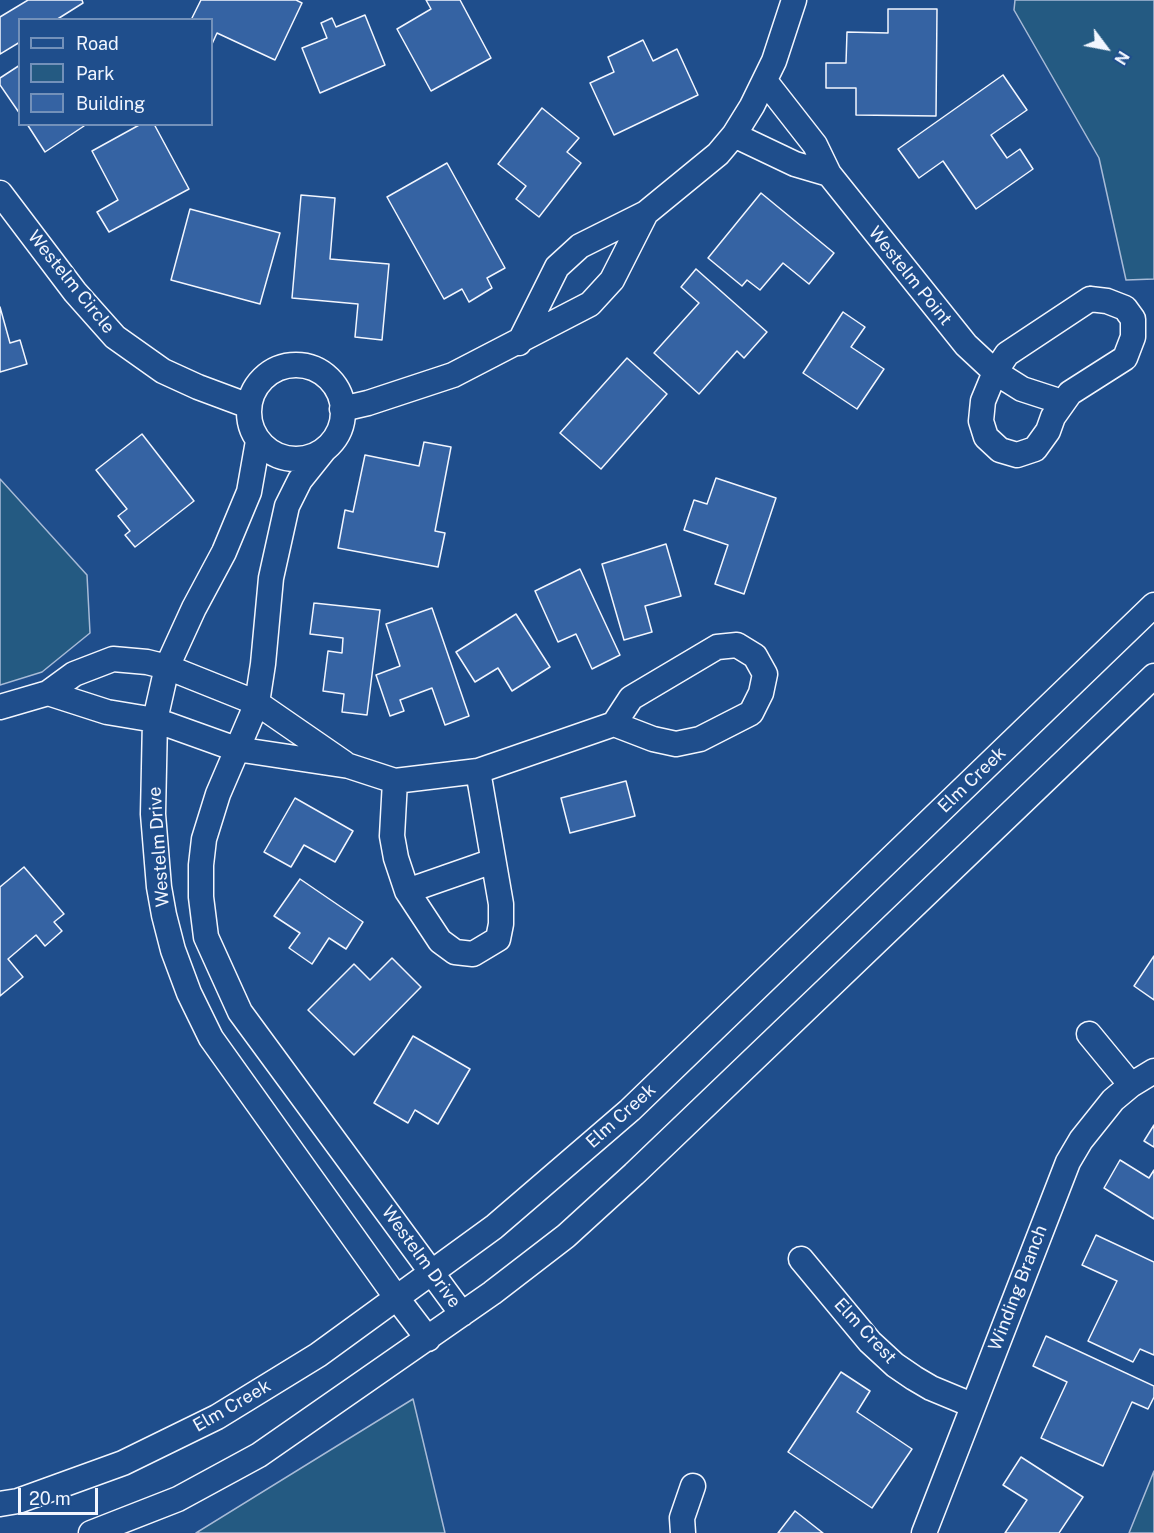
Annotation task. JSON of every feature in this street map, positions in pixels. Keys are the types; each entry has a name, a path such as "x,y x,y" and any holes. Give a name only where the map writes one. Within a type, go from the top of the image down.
{"street":[{"path":"519,342 557,267 580,246 646,213 718,154 734,135 774,61 794,0"},
{"name":"Westelm Point","path":"765,81 815,145 829,174 966,345 995,372 1022,389 1062,402"},
{"path":"734,135 795,164 829,174"},
{"name":"Westelm Circle","path":"0,193 75,292 115,337 163,370 198,387 249,406"},
{"path":"342,409 369,404 453,375 590,304 612,280 646,213"},
{"path":"1090,299 1107,301 1125,308 1133,319 1133,337 1125,358 1070,393 1062,402 1048,431 1035,449 1017,455 999,450 986,437 981,421 983,401 995,372 1007,354 1090,299"},
{"path":"303,365 321,371 334,384 342,400 342,409 343,419 336,436 324,450 308,458 289,459 272,453 258,441 250,424 249,406 256,388 268,374 284,366 303,365"},
{"name":"Westelm Drive","path":"258,441 249,492 224,552 194,608 167,667 155,720 153,814 159,887 173,950 189,993 211,1038 428,1339"},
{"name":"Westelm Drive","path":"324,450 300,480 287,506 271,578 257,703 218,794 204,839 201,897 206,937 240,1012 462,1314"},
{"name":"Elm Creek","path":"0,1504 18,1500 123,1463 217,1417 318,1355 494,1227 630,1110 1152,610"},
{"path":"48,693 107,712 155,720 236,749 349,766 395,781 477,771 614,724 631,698 717,646 737,645 755,656 765,674 761,693 751,713 700,739 676,744 653,739 614,724"},
{"path":"0,707 48,693 74,674 112,659 147,662 167,667 257,703 349,766"},
{"path":"91,1533 178,1499 260,1455 428,1339 566,1236 634,1174 1154,675"},
{"path":"395,781 392,836 396,858 407,891 440,941 455,952 473,954 485,949 498,939 501,924 501,904 477,771"},
{"path":"407,891 493,861"},
{"path":"1089,1034 1131,1085"},
{"name":"Winding Branch","path":"924,1533 1068,1162 1096,1119 1131,1085 1154,1071"},
{"name":"Elm Crest","path":"801,1259 870,1342 895,1365 931,1388 972,1406"},
{"path":"683,1533 682,1518 693,1486"}],"green space":[{"path":"1015,0 1154,0 1154,279 1126,280 1099,158 1014,10"},
{"path":"0,479 87,575 90,633 42,672 0,685"},
{"path":"413,1399 445,1533 196,1533"},
{"path":"1154,1471 1154,1533 1129,1533"}],"building":[{"path":"28,0 82,0 83,3 59,18 18,18 18,43 0,54 0,17"},
{"path":"201,0 296,0 302,3 275,60 217,33 213,42 213,18 192,18"},
{"path":"426,0 460,0 491,58 431,91 397,29 431,9"},
{"path":"888,9 937,9 936,116 856,115 856,88 826,88 826,63 846,63 847,32 888,33"},
{"path":"365,15 385,65 320,93 302,48 327,38 321,23 332,18 336,27"},
{"path":"643,40 653,61 677,49 698,95 614,135 590,83 614,72 608,57"},
{"path":"18,66 18,111 0,85 0,78"},
{"path":"1003,75 1027,110 991,135 1007,158 1020,149 1033,169 976,209 943,161 919,178 898,149"},
{"path":"542,108 579,138 567,152 581,163 539,217 516,199 526,186 498,164"},
{"path":"28,126 84,126 45,152"},
{"path":"137,126 155,126 189,189 109,232 97,212 118,200 92,151"},
{"path":"447,163 505,268 487,278 492,288 469,302 462,289 444,299 387,197"},
{"path":"761,193 834,253 809,284 783,263 760,290 747,280 742,286 708,258"},
{"path":"301,195 335,198 330,259 389,264 382,340 355,337 358,304 292,298"},
{"path":"190,209 280,233 260,304 171,280"},
{"path":"696,269 767,332 744,358 737,351 699,394 654,353 699,303 681,287"},
{"path":"0,307 10,343 20,340 27,364 0,372"},
{"path":"843,312 865,327 851,347 884,369 857,409 803,373"},
{"path":"627,358 667,394 601,469 560,433"},
{"path":"142,434 194,501 135,547 125,535 130,531 118,516 127,509 96,470"},
{"path":"424,442 451,447 435,531 445,533 438,567 338,548 345,510 353,512 365,455 419,466"},
{"path":"716,478 776,498 744,594 715,584 728,545 684,530 694,500 707,504"},
{"path":"666,544 681,596 645,606 652,632 624,640 602,564"},
{"path":"580,569 620,655 592,669 576,634 558,642 535,591"},
{"path":"314,603 380,610 367,715 342,712 344,694 323,691 328,651 342,653 343,638 310,634"},
{"path":"432,608 469,716 445,725 432,688 400,700 404,711 390,716 376,675 400,666 386,624"},
{"path":"516,614 550,667 512,691 498,668 475,682 456,652"},
{"path":"626,781 635,816 570,833 561,798"},
{"path":"295,798 353,831 335,862 304,845 291,867 264,852"},
{"path":"24,867 64,914 54,922 62,931 45,946 36,935 8,959 23,977 0,996 0,887"},
{"path":"300,879 363,922 346,949 329,938 312,964 289,948 300,933 274,916"},
{"path":"1154,956 1154,1000 1134,986"},
{"path":"392,958 421,987 354,1055 308,1010 354,964 370,980"},
{"path":"413,1036 470,1069 438,1124 415,1110 408,1123 374,1103"},
{"path":"1154,1125 1154,1147 1144,1141"},
{"path":"1120,1160 1149,1178 1154,1170 1154,1219 1104,1188"},
{"path":"1096,1235 1154,1262 1154,1355 1140,1349 1133,1362 1088,1341 1117,1281 1082,1265"},
{"path":"1046,1336 1154,1386 1154,1397 1148,1409 1132,1402 1103,1466 1041,1438 1067,1382 1033,1366"},
{"path":"841,1372 870,1391 857,1412 912,1449 872,1508 788,1452"},
{"path":"1021,1457 1083,1497 1059,1533 1005,1533 1027,1500 1003,1485"},
{"path":"795,1511 823,1533 778,1533"}]}
